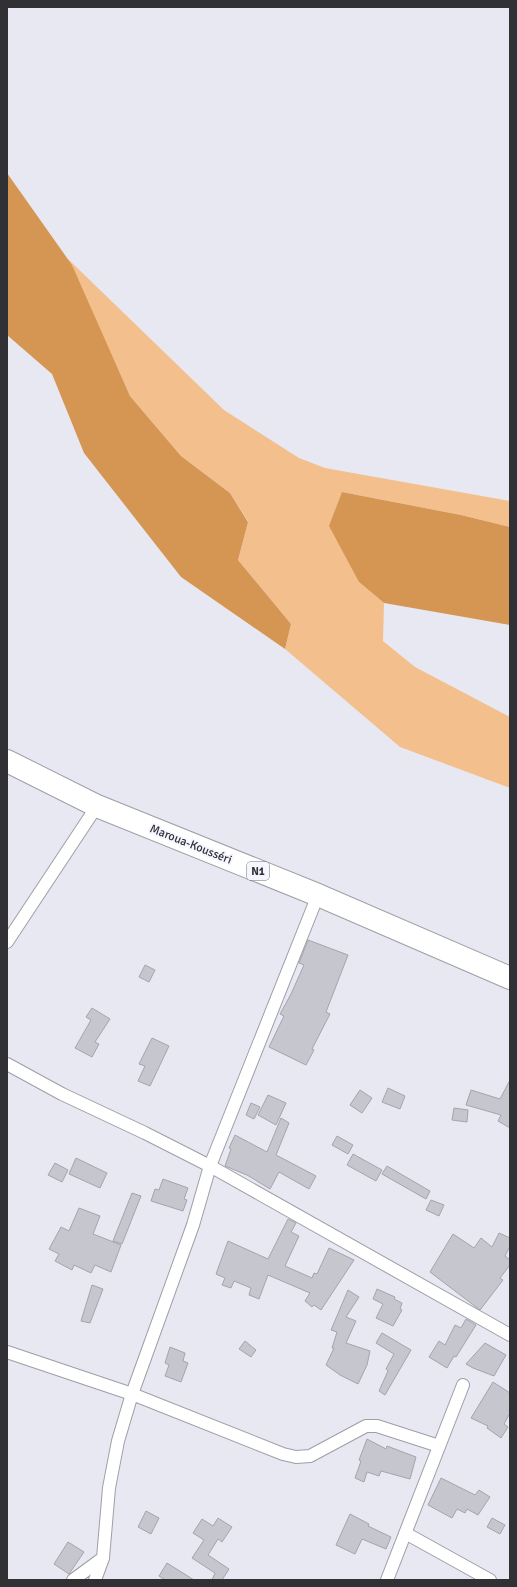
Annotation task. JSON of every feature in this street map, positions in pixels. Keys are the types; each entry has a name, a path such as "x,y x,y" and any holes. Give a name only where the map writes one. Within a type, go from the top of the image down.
{"highway":[{"name":"Maroua-Kousséri","path":"7,761 97,806 318,895 510,978"}],"street":[{"path":"7,942 97,806"},
{"path":"95,1580 103,1558 109,1488 118,1441 132,1394 193,1225 210,1166 318,895"},
{"path":"7,1064 62,1094 145,1133 210,1166 507,1333 510,1320"},
{"path":"7,1352 132,1394 283,1454 296,1457 310,1456 366,1426 377,1426 439,1446"},
{"path":"387,1580 407,1534 463,1385"},
{"path":"407,1534 490,1580"},
{"path":"73,1580 103,1558"}],"shaded area":[{"path":"7,173 72,265 130,396 181,456 230,493 248,522 238,560 291,624 285,649 181,577 84,453 52,374 7,335"},
{"path":"68,259 224,410 299,458 325,468 510,501 510,527 461,515 342,492 359,582 384,603 383,641 415,667 510,717 510,788 400,747 285,649 291,624 238,560 248,521 230,493 181,456 130,396"},
{"path":"342,492 461,515 510,527 510,625 384,603 359,582 329,526"}],"building":[{"path":"308,940 348,955 326,1012 330,1014 312,1049 314,1050 306,1065 269,1047 284,1016 280,1014 304,965 299,963"},
{"path":"145,965 155,970 149,982 139,977"},
{"path":"92,1008 110,1019 95,1042 99,1044 92,1057 75,1048 91,1020 86,1017"},
{"path":"152,1038 169,1046 150,1086 138,1081 145,1066 139,1064"},
{"path":"510,1080 510,1128 498,1121 501,1115 466,1105 471,1090 500,1099"},
{"path":"388,1088 405,1096 400,1109 382,1102"},
{"path":"360,1090 372,1098 362,1113 350,1105"},
{"path":"268,1095 286,1103 276,1125 258,1115"},
{"path":"251,1103 260,1107 254,1119 246,1115"},
{"path":"454,1108 468,1110 467,1122 452,1120"},
{"path":"281,1118 289,1123 276,1155 316,1176 309,1189 279,1172 270,1189 247,1175 225,1166 231,1149 229,1148 235,1135 267,1152"},
{"path":"337,1136 353,1145 348,1154 332,1145"},
{"path":"353,1154 382,1170 376,1181 347,1165"},
{"path":"76,1158 107,1173 100,1188 69,1174"},
{"path":"55,1163 68,1170 62,1182 48,1175"},
{"path":"387,1166 430,1191 426,1199 382,1174"},
{"path":"163,1179 188,1188 184,1199 187,1200 183,1211 151,1201 155,1189 159,1190"},
{"path":"132,1193 141,1196 122,1244 113,1241"},
{"path":"431,1200 444,1205 439,1216 426,1210"},
{"path":"79,1208 100,1216 93,1234 121,1245 111,1272 95,1265 91,1273 74,1265 72,1270 55,1261 59,1254 49,1249 61,1227 69,1231"},
{"path":"288,1219 296,1223 291,1232 299,1236 285,1266 312,1278 314,1273 317,1274 329,1248 354,1260 321,1310 314,1305 312,1307 305,1301 310,1293 268,1275 259,1299 249,1295 251,1288 234,1281 231,1288 222,1285 225,1278 216,1274 228,1241 268,1259"},
{"path":"499,1233 510,1238 510,1246 505,1256 510,1260 510,1265 500,1278 503,1280 480,1310 430,1272 453,1234 474,1248 481,1238 492,1247"},
{"path":"92,1285 103,1289 90,1323 81,1321"},
{"path":"377,1289 395,1297 394,1299 402,1303 400,1309 402,1310 393,1326 376,1318 383,1304 373,1299"},
{"path":"348,1290 359,1297 346,1317 356,1321 346,1343 370,1351 367,1365 358,1384 340,1375 326,1365 334,1348 332,1348 337,1332 331,1330"},
{"path":"466,1319 476,1325 456,1357 454,1356 447,1368 429,1357 439,1341 445,1345 455,1325 461,1328"},
{"path":"382,1333 411,1350 385,1395 379,1391 388,1371 386,1369 394,1354 376,1343"},
{"path":"245,1341 256,1350 251,1357 239,1349"},
{"path":"485,1343 506,1355 494,1376 466,1364"},
{"path":"170,1347 185,1353 183,1361 188,1363 181,1382 165,1376 169,1365 165,1363"},
{"path":"493,1382 510,1393 510,1413 504,1424 508,1427 501,1438 487,1428 488,1426 471,1418"},
{"path":"367,1439 386,1449 387,1446 416,1457 410,1479 381,1471 379,1476 367,1472 364,1482 355,1478 361,1461 359,1460"},
{"path":"441,1478 475,1495 479,1490 490,1497 478,1515 467,1509 465,1513 457,1509 452,1518 428,1505"},
{"path":"146,1511 159,1518 151,1534 138,1527"},
{"path":"350,1514 369,1524 368,1526 391,1537 386,1549 362,1539 355,1554 336,1545"},
{"path":"218,1518 232,1527 222,1542 218,1539 208,1555 229,1569 222,1580 212,1580 215,1573 192,1558 204,1540 193,1533 202,1519 213,1526"},
{"path":"492,1518 505,1525 500,1534 487,1527"},
{"path":"68,1542 84,1552 69,1574 54,1564"},
{"path":"167,1563 194,1580 165,1580 159,1576"}]}
